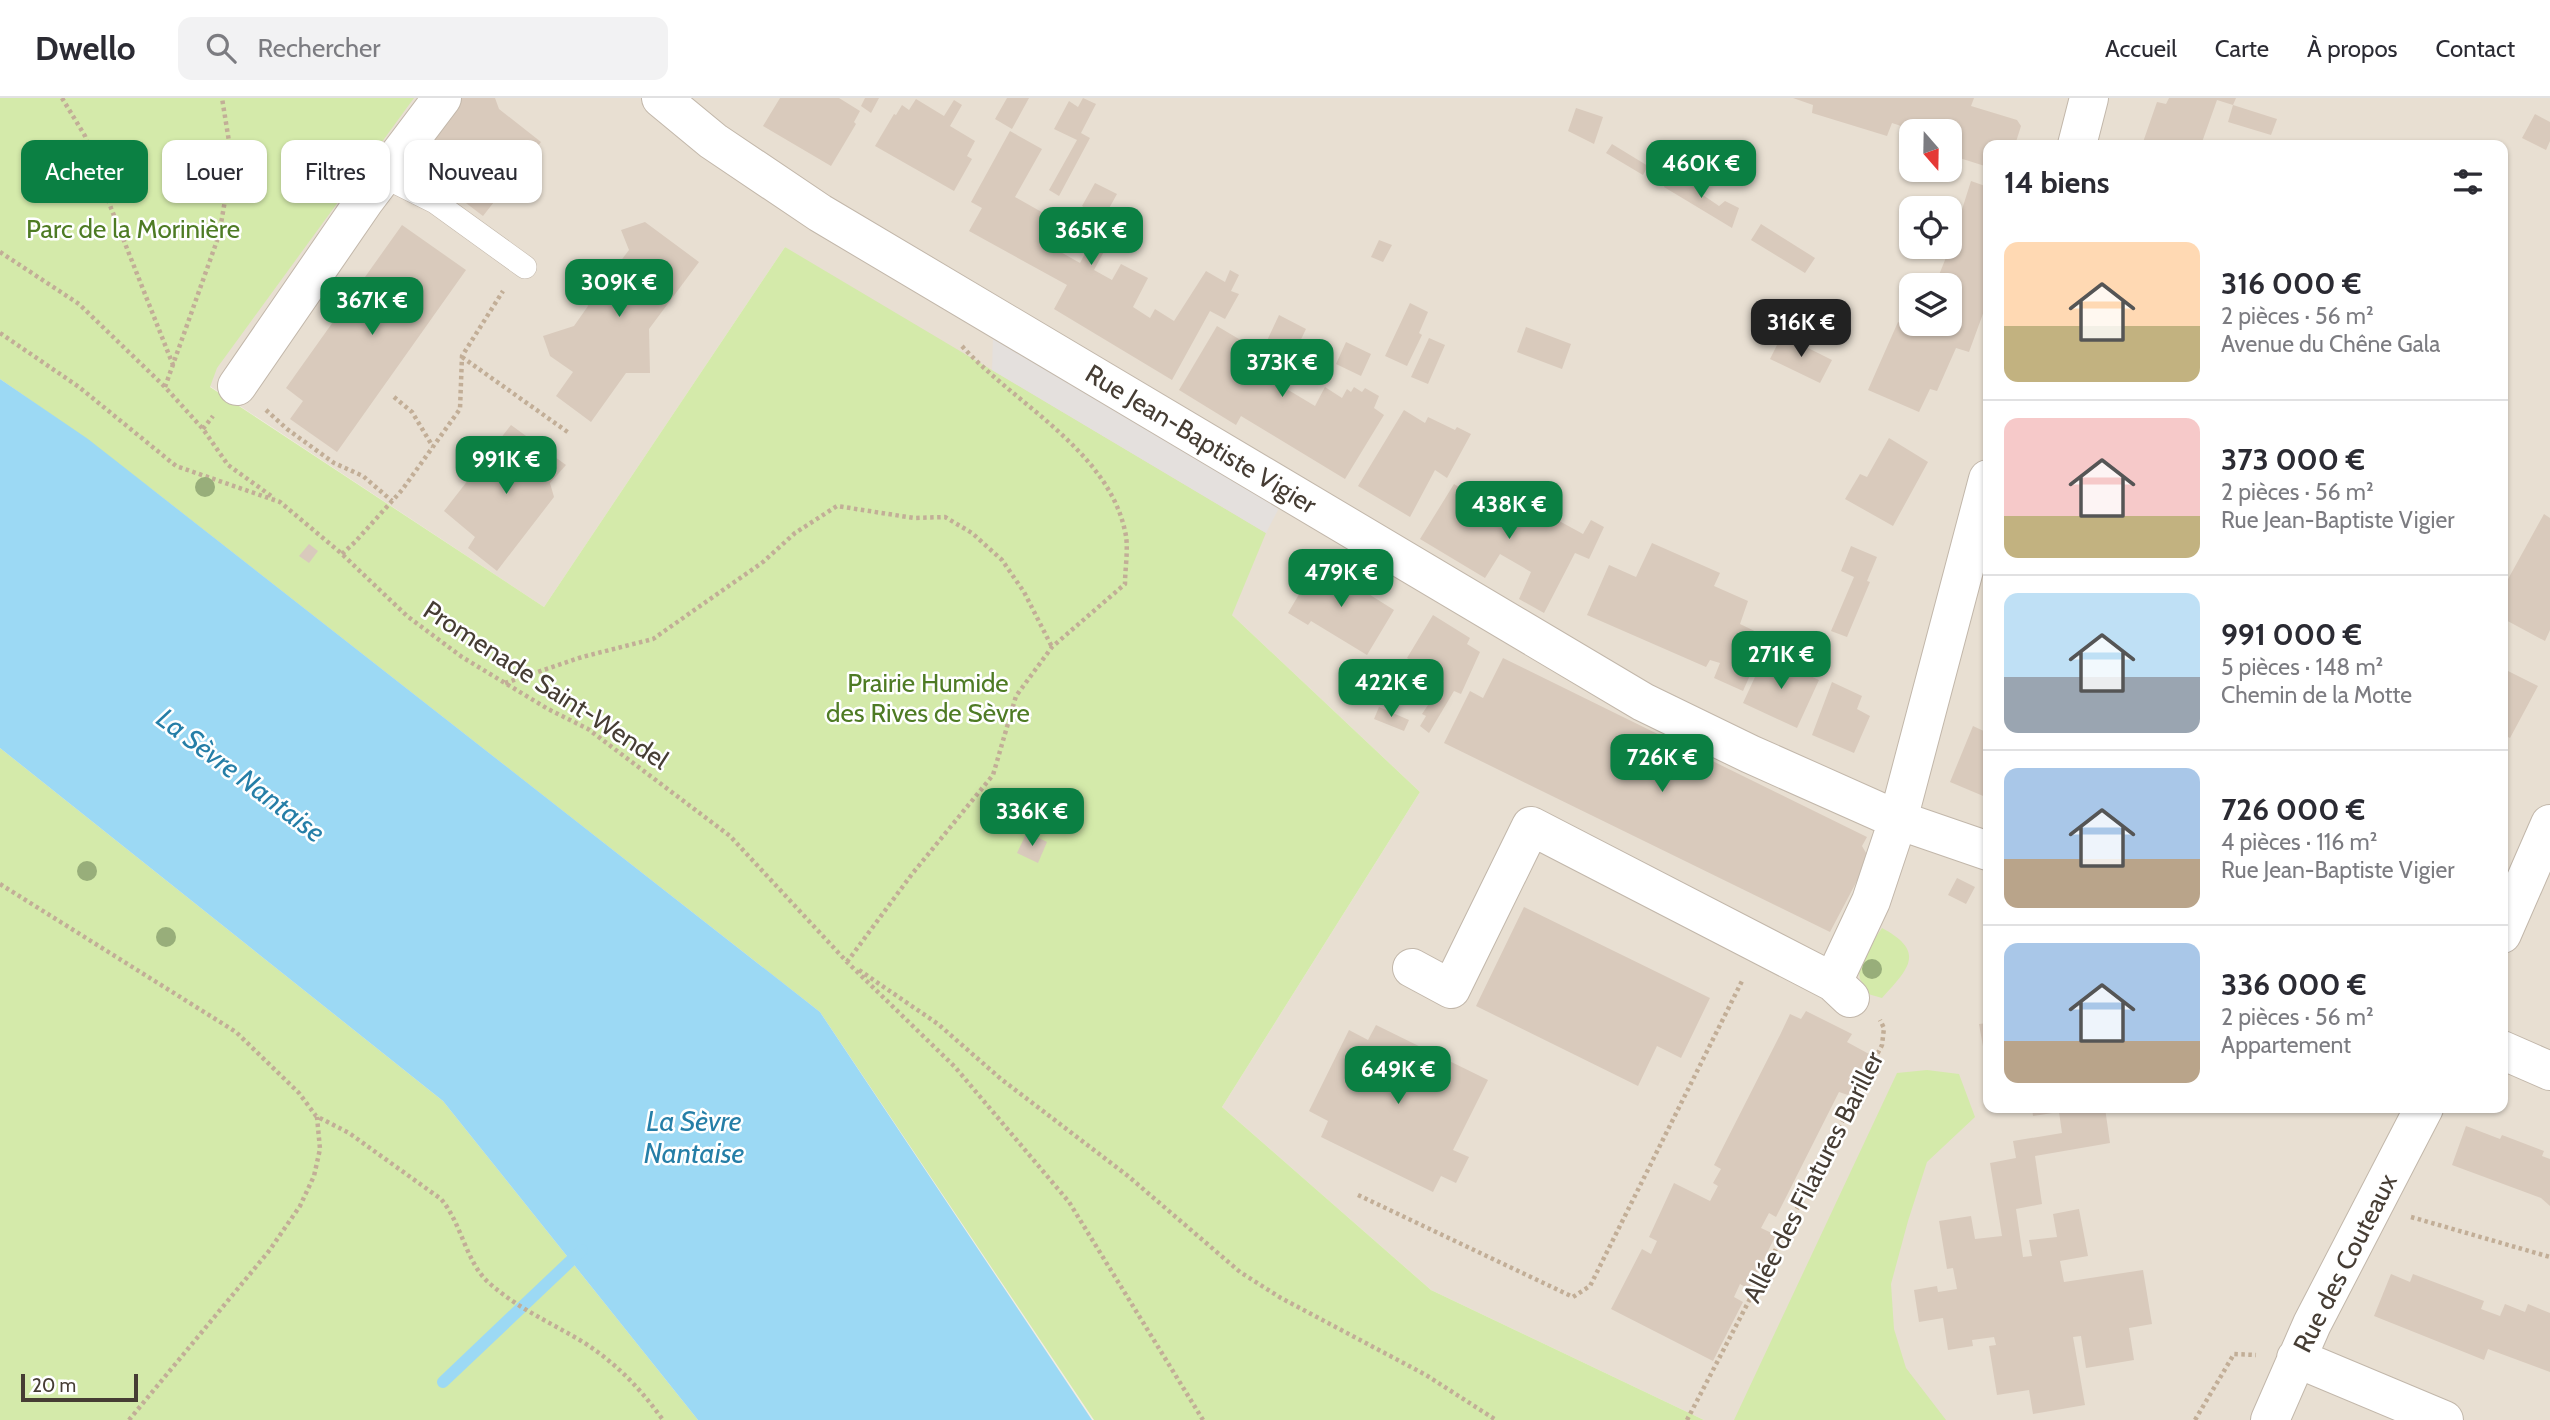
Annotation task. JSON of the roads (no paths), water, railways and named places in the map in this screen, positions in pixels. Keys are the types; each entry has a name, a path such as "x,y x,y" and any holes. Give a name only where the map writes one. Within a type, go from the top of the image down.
{"street":[{"path":"390,167 442,98"},
{"name":"Rue Jean-Baptiste Vigier","path":"661,98 713,141 820,213 1643,702 1749,754 1898,820 1983,849"},
{"path":"2078,140 2089,98"},
{"path":"248,395 366,203"},
{"path":"1412,968 1451,989 1531,826 1760,943 1842,990 1898,820 1983,498"},
{"path":"2508,920 2550,824"},
{"path":"2508,1053 2550,1071"},
{"name":"Rue des Couteaux","path":"2270,1420 2296,1358 2421,1113"},
{"path":"2296,1358 2444,1420"}],"lane":[{"path":"390,180 435,202 521,264"}],"water":[{"name":"La Sèvre Nantaise","path":"0,379 88,439 820,1012 1092,1420 698,1420 443,1101 0,748"}],"waterway":[{"path":"443,1382 582,1250"}],"park label":[{"name":"Parc de la Morinière","path":"133,229"},
{"name":"Prairie Humide des Rives de Sèvre","path":"928,698"}]}
